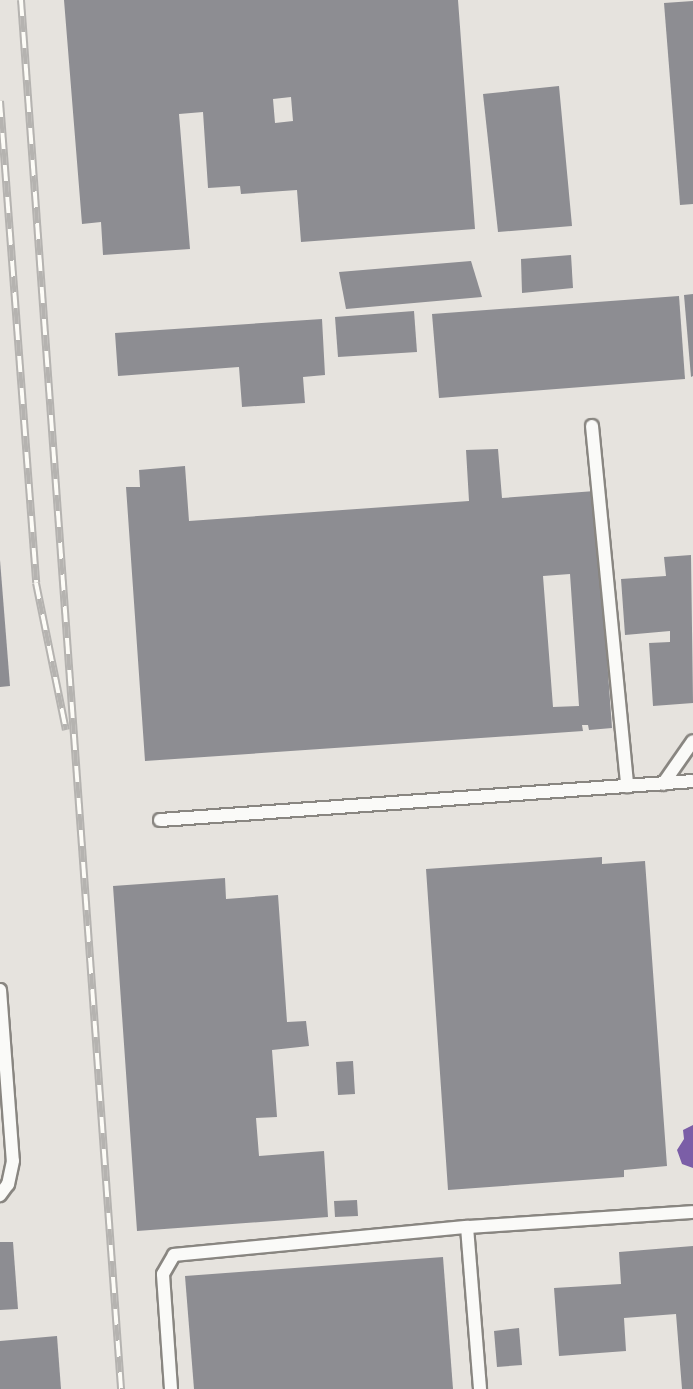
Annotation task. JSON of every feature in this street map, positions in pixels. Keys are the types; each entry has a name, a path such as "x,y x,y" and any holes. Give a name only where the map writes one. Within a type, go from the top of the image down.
{"lane":[{"path":"592,426 627,786"},
{"path":"663,784 693,741"},
{"path":"160,820 693,782"},
{"path":"0,989 13,1161 8,1185 0,1195"},
{"path":"171,1389 163,1274 174,1255 467,1227 693,1212"},
{"path":"467,1227 480,1389"}],"shaded area":[{"path":"0,0 693,0 693,1389 0,1389"}],"building: Offices":[{"path":"693,1125 693,1168 682,1164 677,1150 684,1139 683,1130"}],"building: Industry":[{"path":"64,0 458,0 475,229 301,242 297,190 241,194 240,186 208,188 203,112 179,114 190,249 103,255 101,222 82,224","holes":["291,97 293,121 275,123 273,99"]},
{"path":"693,1 693,204 680,205 664,3"},
{"path":"559,86 572,226 498,232 483,94"},
{"path":"571,255 573,288 522,293 521,259"},
{"path":"471,261 482,297 346,309 339,272"},
{"path":"693,294 693,376 691,377 684,295"},
{"path":"679,296 685,379 439,398 432,314"},
{"path":"414,311 417,352 338,357 335,317"},
{"path":"322,319 325,375 303,377 305,403 242,407 239,367 118,376 115,333"},
{"path":"498,449 502,498 595,491 612,728 589,730 588,725 582,725 583,731 145,761 126,487 140,487 139,470 185,466 189,521 469,501 466,450","holes":["570,574 579,706 553,707 543,576"]},
{"path":"691,555 693,703 653,706 649,643 670,642 670,631 625,635 621,579 666,576 664,557"},
{"path":"0,560 10,686 0,687"},
{"path":"602,857 602,864 645,861 667,1166 624,1170 624,1177 448,1190 426,869"},
{"path":"225,878 226,899 278,895 287,1022 306,1021 309,1046 272,1050 277,1117 256,1118 259,1156 324,1151 328,1217 137,1231 113,886"},
{"path":"353,1061 355,1094 338,1095 336,1062"},
{"path":"357,1200 358,1216 335,1217 334,1201"},
{"path":"0,1242 13,1242 18,1309 0,1310"},
{"path":"693,1246 693,1389 682,1389 676,1314 624,1318 626,1351 559,1356 554,1288 621,1284 619,1252"},
{"path":"443,1257 453,1389 194,1389 185,1276"},
{"path":"519,1328 522,1365 497,1367 494,1331"},
{"path":"57,1336 61,1389 0,1389 0,1341"}],"railway":[{"path":"21,0 121,1389"},
{"path":"0,101 36,583 66,730"}]}
